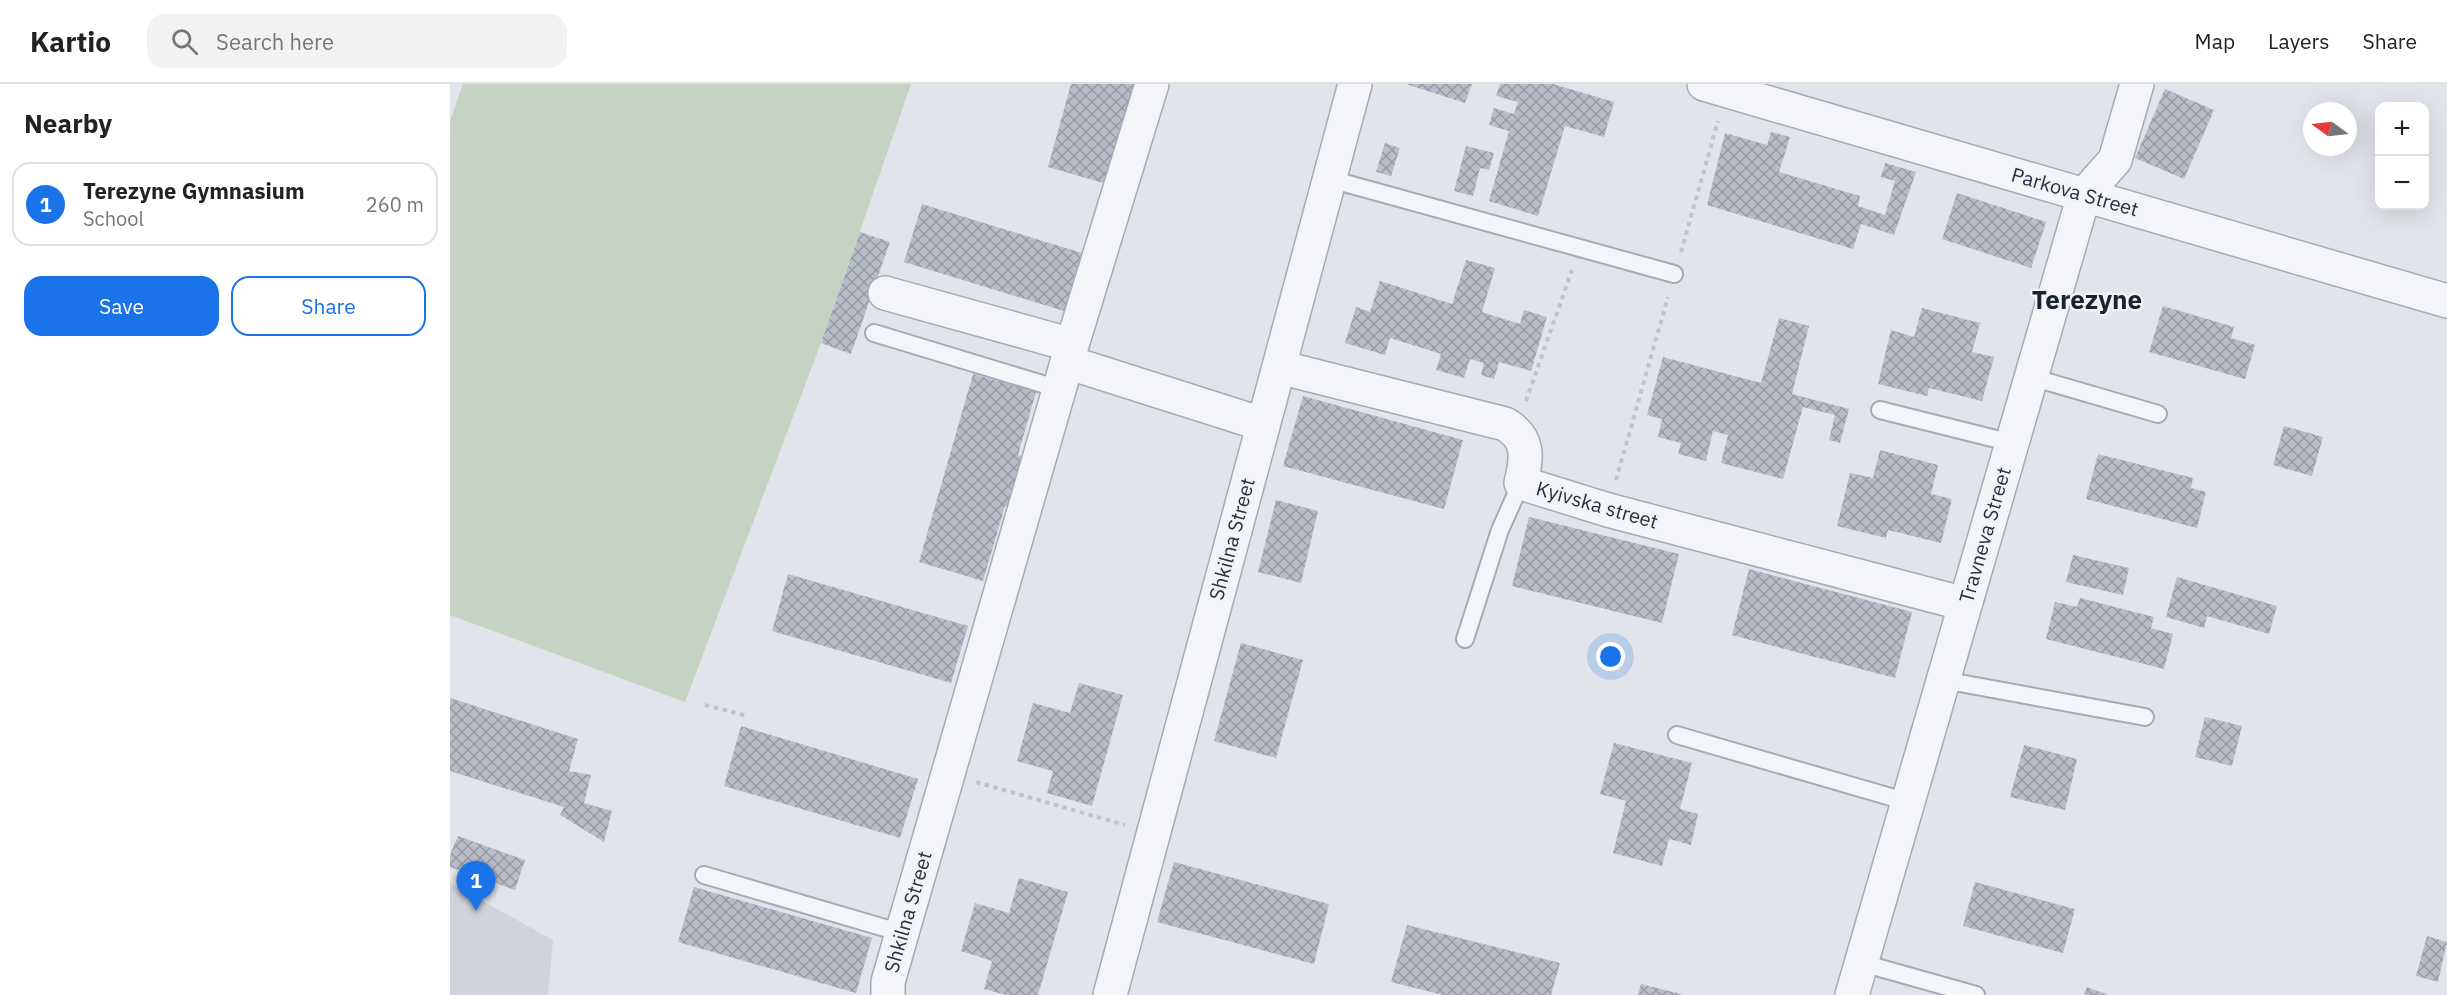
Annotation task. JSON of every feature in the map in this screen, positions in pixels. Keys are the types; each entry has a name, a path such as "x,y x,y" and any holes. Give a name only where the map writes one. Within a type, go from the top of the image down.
{"street":[{"name":"Shkilna Street","path":"888,995 888,982 947,774 1066,365 1152,84"},
{"name":"Shkilna Street","path":"1114,994 1262,424 1355,84"},
{"name":"Parkova Street","path":"1704,84 2447,301"},
{"name":"Travneva Street","path":"1852,995 2084,195 2115,160 2137,84"},
{"path":"885,293 1066,365 1262,424"},
{"path":"1279,367 1505,424 1515,430"},
{"name":"Kyivska street","path":"1515,430 1527,456 1521,483 1619,513 1965,604"}],"lane":[{"path":"1330,179 1674,274"},
{"path":"873,333 1066,365"},
{"path":"2031,377 2158,414"},
{"path":"1880,410 2012,443"},
{"path":"1465,639 1500,530 1521,483"},
{"path":"1943,680 2145,717"},
{"path":"1677,735 1908,802"},
{"path":"704,875 902,933"},
{"path":"1862,963 1976,995"}],"path":[{"path":"1515,430 1580,248"},
{"path":"705,705 748,716"},
{"path":"947,774 1125,825"}],"shaded area":[{"path":"450,883 553,940 548,995 450,995"}],"green space":[{"path":"463,84 911,84 821,343 685,702 450,615 450,121"}],"building":[{"path":"1071,84 1146,84 1117,187 1048,167"},
{"path":"1406,84 1472,84 1465,103"},
{"path":"1500,84 1553,84 1614,102 1604,137 1565,126 1538,216 1489,201 1509,131 1489,125 1494,108 1514,114 1518,102 1496,96"},
{"path":"2165,89 2214,110 2184,179 2135,158"},
{"path":"1771,132 1790,137 1779,172 1860,196 1858,206 1885,215 1895,181 1881,177 1885,163 1916,172 1894,235 1861,224 1853,249 1707,205 1725,133 1767,145"},
{"path":"1385,143 1400,148 1391,176 1376,172"},
{"path":"1466,146 1494,153 1489,170 1480,168 1473,196 1454,191"},
{"path":"1957,193 2046,222 2031,268 1942,239"},
{"path":"922,204 1082,253 1064,311 904,262"},
{"path":"860,232 890,242 851,354 821,343"},
{"path":"1466,260 1495,268 1482,312 1520,324 1524,310 1547,317 1531,371 1499,362 1494,379 1481,375 1484,363 1470,359 1464,378 1436,370 1441,354 1390,338 1385,355 1345,343 1356,307 1370,312 1380,281 1452,304"},
{"path":"2163,306 2234,327 2231,338 2255,345 2245,379 2149,352"},
{"path":"1922,308 1980,323 1972,352 1994,357 1982,401 1929,388 1927,396 1878,384 1891,330 1914,337"},
{"path":"1779,318 1809,326 1792,394 1849,409 1840,443 1829,440 1835,415 1803,407 1783,479 1721,463 1728,435 1713,431 1706,461 1678,454 1681,443 1658,437 1662,419 1647,415 1663,357 1761,383"},
{"path":"973,374 1036,392 1018,455 1030,458 1015,510 1005,506 983,581 919,562"},
{"path":"1303,396 1463,440 1444,509 1283,466"},
{"path":"2284,426 2323,437 2312,476 2273,465"},
{"path":"1880,450 1938,465 1931,494 1952,499 1941,543 1888,530 1886,538 1837,526 1850,473 1873,478"},
{"path":"2098,454 2193,478 2191,488 2206,492 2197,528 2086,499"},
{"path":"1276,500 1318,511 1301,583 1258,572"},
{"path":"1529,517 1679,554 1662,623 1512,586"},
{"path":"2073,555 2129,568 2123,595 2066,582"},
{"path":"1749,569 1912,612 1895,678 1732,635"},
{"path":"788,574 968,626 951,683 772,631"},
{"path":"2177,577 2277,606 2269,634 2207,616 2204,628 2166,617"},
{"path":"2080,598 2154,617 2151,628 2173,634 2164,669 2046,639 2055,602 2077,607"},
{"path":"1241,643 1303,660 1276,758 1214,741"},
{"path":"1079,683 1123,695 1092,806 1047,793 1053,771 1017,761 1033,703 1070,713"},
{"path":"450,698 578,739 569,771 591,775 584,803 612,811 604,842 560,815 564,807 450,771"},
{"path":"2205,717 2242,726 2232,766 2195,757"},
{"path":"741,726 918,779 900,838 724,786"},
{"path":"1614,743 1692,763 1680,809 1698,814 1691,845 1669,839 1662,866 1613,853 1626,801 1600,794"},
{"path":"2024,745 2077,759 2065,810 2010,797"},
{"path":"458,836 525,860 515,890 450,867 450,855"},
{"path":"1174,862 1329,904 1314,964 1157,922"},
{"path":"1019,878 1068,892 1038,995 1006,995 984,989 992,961 961,951 975,903 1009,913"},
{"path":"1975,882 2075,909 2063,953 1963,926"},
{"path":"694,887 872,938 856,993 678,942"},
{"path":"1407,925 1560,963 1551,995 1443,995 1391,982"},
{"path":"2427,936 2447,942 2438,982 2416,976"},
{"path":"1641,984 1681,994 1681,995 1638,995"},
{"path":"2087,987 2108,995 2084,995"}],"place":[{"name":"Terezyne Gymnasium","path":"476,911"}],"district":[{"name":"Terezyne","path":"2087,300"}]}
